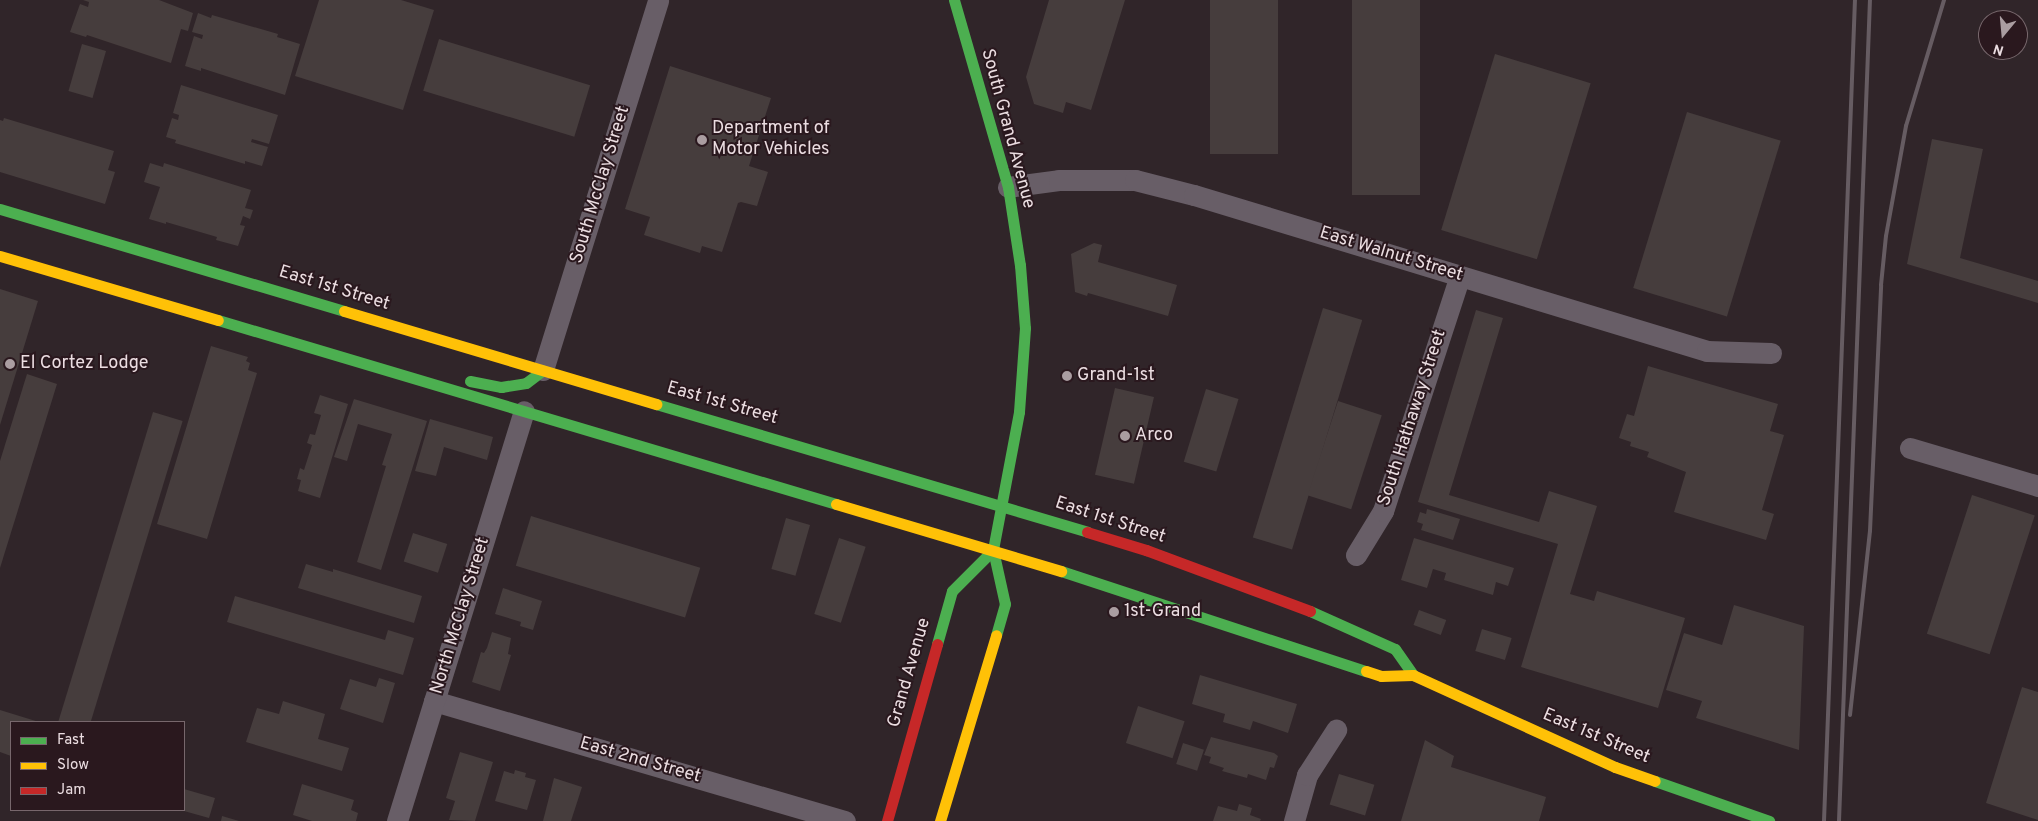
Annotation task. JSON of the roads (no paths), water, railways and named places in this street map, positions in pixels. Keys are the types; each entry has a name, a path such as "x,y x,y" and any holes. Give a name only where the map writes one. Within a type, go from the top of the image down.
{"main road":[{"name":"South Grand Avenue","path":"954,0 1008,187 1020,265 1025,328 1019,412 1003,506"},
{"name":"East 1st Street","path":"0,209 1146,550 1311,611 1395,649 1413,675"},
{"name":"East 1st Street","path":"0,256 993,550 1136,594 1381,676 1413,675 1615,766 1728,808 1769,821"},
{"path":"338,356 501,387 526,383 543,370"},
{"path":"940,821 1005,604 993,550 1003,506"},
{"name":"Grand Avenue","path":"888,821 952,591 993,550"}],"street":[{"name":"South McClay Street","path":"543,370 658,0"},
{"name":"East Walnut Street","path":"1008,187 1059,180 1134,180 1707,351 1771,353"},
{"name":"South Hathaway Street","path":"1356,555 1383,511 1460,276"},
{"name":"North McClay Street","path":"397,821 524,411"},
{"path":"1910,448 2038,486"},
{"name":"East 2nd Street","path":"434,701 845,821"},
{"path":"1294,821 1307,775 1336,730"}],"railway":[{"path":"1824,821 1855,0"},
{"path":"1839,821 1870,0"},
{"path":"1850,715 1870,531 1881,285 1886,236 1906,126 1944,0"}],"place":[{"name":"Department of Motor Vehicles","path":"702,140"},
{"name":"El Cortez Lodge","path":"10,364"},
{"name":"Grand-1st","path":"1067,376"},
{"name":"Arco","path":"1125,436"},
{"name":"1st-Grand","path":"1114,612"}]}
